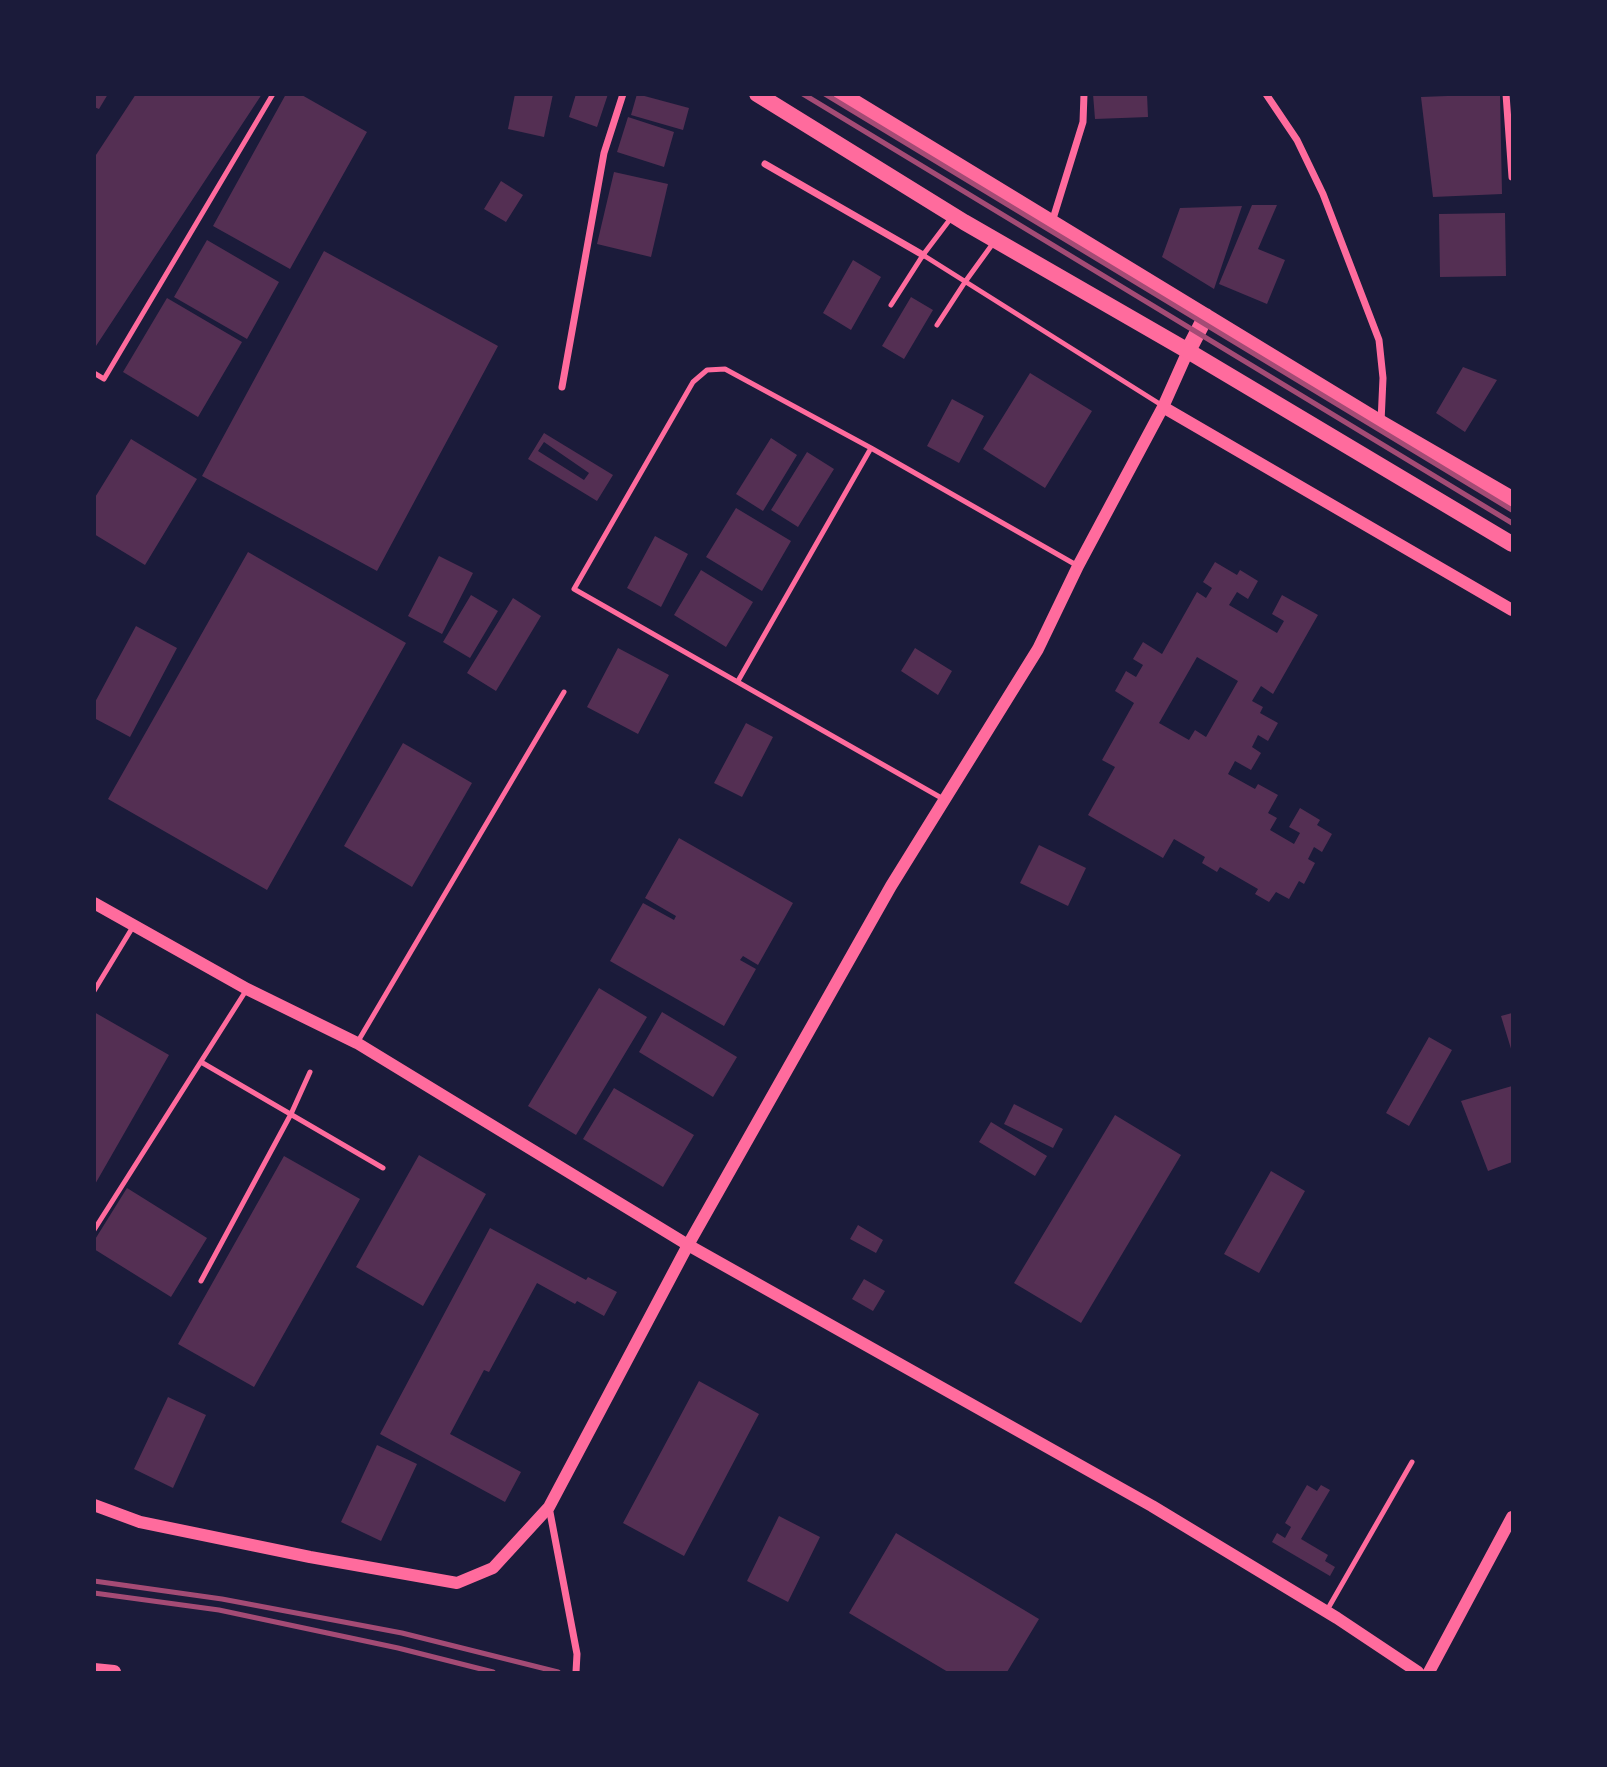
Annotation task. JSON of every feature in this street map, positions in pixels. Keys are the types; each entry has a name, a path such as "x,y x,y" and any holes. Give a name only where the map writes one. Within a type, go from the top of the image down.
{"main road":[{"path":"757,94 953,215 1513,544"},
{"path":"841,94 1381,423 1513,499"},
{"path":"1188,351 1206,316"},
{"path":"94,1670 114,1672"}],"street":[{"path":"562,387 604,153 623,94"},
{"path":"1052,223 1083,122 1084,94"},
{"path":"1266,94 1297,140 1323,194 1379,340 1383,378 1381,423"},
{"path":"1506,94 1513,177"},
{"path":"765,164 923,255"},
{"path":"94,1505 139,1522 310,1557 457,1583 493,1568 549,1507 688,1245 891,886 1038,649 1078,566 1163,407 1188,351"},
{"path":"1163,407 1513,610"},
{"path":"94,903 247,989 357,1043 688,1245 1152,1506 1326,1612 1418,1672"},
{"path":"549,1507 577,1654 576,1672"},
{"path":"1429,1672 1513,1517"}],"lane":[{"path":"94,373 104,379 273,94"},
{"path":"891,305 953,215"},
{"path":"937,326 996,240"},
{"path":"923,255 1163,407"},
{"path":"946,800 574,589 580,577 693,382 707,370 724,369 871,448 1078,566"},
{"path":"738,681 871,448"},
{"path":"357,1043 564,692"},
{"path":"94,991 134,925"},
{"path":"94,1230 247,989"},
{"path":"201,1062 383,1168"},
{"path":"201,1281 291,1114 310,1072"},
{"path":"1326,1612 1412,1462"}],"building":[{"path":"94,94 108,94 99,109 94,107"},
{"path":"136,94 262,94 94,349 94,158"},
{"path":"286,94 300,94 367,132 290,269 213,226"},
{"path":"515,94 553,94 544,137 508,129"},
{"path":"576,94 608,94 597,127 569,117"},
{"path":"637,94 689,108 683,130 631,115"},
{"path":"1093,94 1147,94 1148,117 1095,119"},
{"path":"1500,94 1502,194 1433,197 1421,97"},
{"path":"628,117 674,132 664,167 617,152"},
{"path":"614,172 668,184 651,257 597,244"},
{"path":"501,181 523,195 506,222 484,209"},
{"path":"1252,205 1277,205 1258,249 1285,260 1267,304 1219,284"},
{"path":"1242,206 1214,289 1162,257 1180,208"},
{"path":"1505,213 1506,276 1440,277 1439,214"},
{"path":"207,240 279,282 247,339 174,297"},
{"path":"324,251 498,346 377,571 202,476"},
{"path":"853,260 881,277 851,330 823,313"},
{"path":"911,297 933,310 904,359 882,346"},
{"path":"167,298 242,342 198,417 123,372"},
{"path":"1463,367 1497,380 1465,432 1436,413"},
{"path":"1030,373 1092,411 1045,488 983,449"},
{"path":"952,399 984,416 959,463 927,446"},
{"path":"544,433 613,475 597,501 528,459","holes":["544,442 589,473 584,480 538,451"]},
{"path":"771,438 797,455 763,511 736,494"},
{"path":"131,439 197,479 145,565 94,534 94,499"},
{"path":"807,452 834,469 798,527 771,510"},
{"path":"736,508 791,541 762,591 706,557"},
{"path":"655,536 688,554 661,607 627,588"},
{"path":"248,552 406,643 267,890 108,799"},
{"path":"439,556 473,573 442,634 408,616"},
{"path":"1215,562 1237,575 1240,570 1258,581 1248,599 1237,592 1229,605 1277,633 1284,621 1272,614 1282,595 1318,615 1273,694 1261,686 1252,701 1263,707 1260,713 1278,723 1268,741 1258,735 1252,747 1261,753 1251,770 1235,761 1228,774 1255,789 1258,784 1278,795 1268,813 1277,818 1270,830 1294,844 1300,833 1289,827 1300,808 1320,820 1317,825 1332,834 1322,852 1314,847 1308,859 1315,863 1304,884 1299,881 1289,899 1276,892 1269,902 1255,894 1258,889 1220,867 1217,872 1202,863 1205,857 1174,839 1163,858 1088,815 1115,767 1102,760 1134,703 1115,691 1126,671 1136,677 1143,665 1133,659 1143,642 1162,654 1197,592 1206,598 1212,588 1203,582","holes":["1197,657 1238,681 1206,737 1195,730 1189,740 1159,723"]},
{"path":"701,570 753,602 726,647 674,615"},
{"path":"471,595 498,611 470,658 443,642"},
{"path":"513,598 541,616 496,691 467,673"},
{"path":"136,626 177,648 130,737 94,718 94,704"},
{"path":"618,648 669,675 638,734 587,707"},
{"path":"915,648 952,671 938,695 901,671"},
{"path":"746,723 773,737 742,797 714,783"},
{"path":"403,743 472,783 412,887 344,846"},
{"path":"679,838 793,903 758,965 743,956 740,960 756,969 724,1026 610,961 643,903 674,920 676,916 645,898"},
{"path":"1039,845 1086,868 1068,906 1020,883"},
{"path":"599,988 647,1017 576,1135 528,1106"},
{"path":"94,1012 169,1055 94,1186"},
{"path":"662,1012 737,1057 713,1097 639,1052"},
{"path":"1512,1013 1512,1052 1501,1016"},
{"path":"1429,1037 1452,1050 1409,1126 1386,1113"},
{"path":"1512,1086 1512,1162 1488,1171 1461,1101"},
{"path":"614,1088 694,1135 663,1187 583,1139"},
{"path":"1014,1104 1063,1129 1053,1148 1004,1124"},
{"path":"1115,1115 1181,1155 1081,1323 1014,1283"},
{"path":"991,1122 1047,1156 1035,1176 979,1142"},
{"path":"419,1155 486,1194 423,1306 356,1267"},
{"path":"284,1156 360,1199 254,1387 178,1344"},
{"path":"1271,1171 1305,1191 1259,1273 1224,1254"},
{"path":"127,1188 207,1238 171,1297 94,1249 94,1241"},
{"path":"858,1225 883,1240 876,1253 850,1239"},
{"path":"490,1228 586,1280 588,1277 617,1292 604,1316 537,1283 489,1372 484,1370 450,1434 521,1472 505,1502 380,1434"},
{"path":"864,1279 885,1291 873,1311 852,1299"},
{"path":"699,1381 759,1414 684,1556 623,1523"},
{"path":"168,1397 206,1415 173,1488 134,1469"},
{"path":"377,1445 417,1464 381,1541 341,1522"},
{"path":"1307,1485 1317,1491 1321,1485 1330,1490 1301,1539 1328,1555 1325,1561 1335,1567 1330,1576 1272,1542 1277,1533 1285,1538 1291,1527 1285,1523"},
{"path":"779,1516 820,1537 788,1602 747,1581"},
{"path":"896,1533 1039,1619 1007,1672 948,1672 849,1613"}],"railway":[{"path":"803,94 1512,523"},
{"path":"825,94 1512,510"},
{"path":"94,1581 222,1599 402,1633 558,1672"},
{"path":"94,1593 219,1610 398,1648 493,1672"}]}
